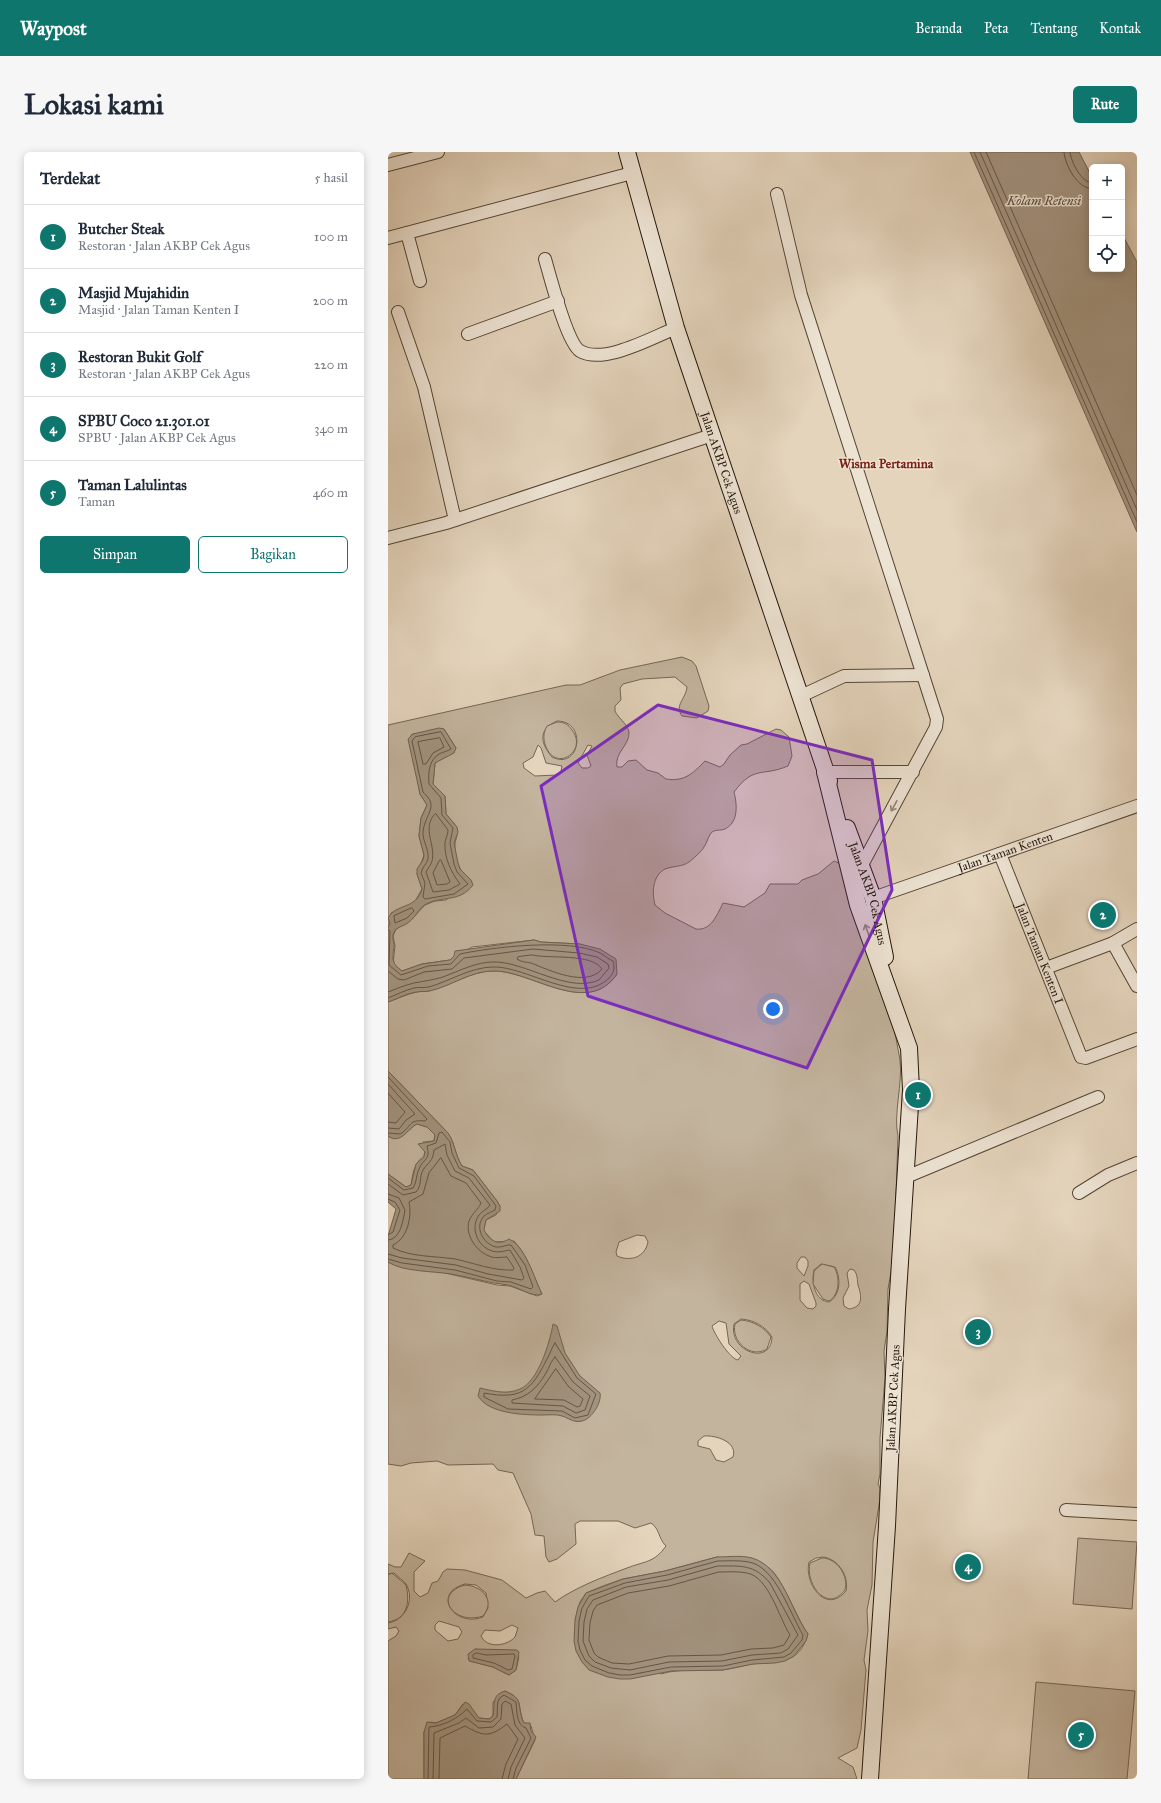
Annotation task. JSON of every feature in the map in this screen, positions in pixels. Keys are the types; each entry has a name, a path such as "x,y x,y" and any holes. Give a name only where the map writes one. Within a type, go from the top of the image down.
{"main road":[{"name":"Jalan AKBP Cek Agus","path":"627,152 676,328 801,696 825,772 858,905 909,1048 911,1090 897,1309 887,1526 870,1779"},
{"name":"Jalan AKBP Cek Agus","path":"825,772 862,865 873,898 898,1019"}],"street":[{"path":"388,165 438,152"},
{"path":"388,238 632,173"},
{"path":"777,194 801,295 877,537 936,713 937,724 913,772 862,865"},
{"path":"407,233 420,281"},
{"path":"545,259 558,301 575,345 580,351 601,355 620,351 676,328"},
{"path":"468,334 558,301"},
{"path":"398,312 424,387 455,520"},
{"path":"388,538 455,520 712,435"},
{"path":"801,696 844,676 923,675"},
{"path":"825,772 913,772"},
{"name":"Jalan Taman Kenten","path":"873,898 1137,806"},
{"name":"Jalan Taman Kenten I","path":"1000,854 1082,1058 1086,1058 1137,1039"},
{"path":"1046,968 1113,943 1137,929"},
{"path":"1113,943 1137,986"},
{"path":"906,1177 1098,1097"},
{"path":"1079,1192 1108,1175 1137,1163"},
{"path":"1066,1510 1137,1514"}],"highlighted area":[{"path":"658,705 872,760 892,890 807,1068 588,996 541,786"}],"shaded area":[{"path":"682,657 692,661 696,666 709,706 708,711 697,718 682,716 679,709 687,687 675,677 642,679 623,684 620,688 621,700 615,706 615,711 626,726 629,732 629,737 618,757 617,767 622,767 628,761 636,760 647,770 658,773 666,779 673,780 684,778 705,761 720,767 741,745 747,744 776,729 781,730 789,737 792,756 788,766 753,775 741,784 734,792 736,812 733,822 725,829 711,833 703,848 689,862 665,869 661,872 655,880 653,890 655,905 665,913 696,929 701,929 710,925 723,903 744,907 765,893 770,884 798,884 802,880 818,874 834,861 839,863 848,876 884,990 896,1037 901,1069 897,1119 898,1136 893,1261 888,1289 887,1331 884,1351 885,1378 880,1438 880,1474 878,1484 880,1488 880,1499 873,1542 872,1585 867,1610 868,1631 864,1660 866,1670 861,1730 857,1748 838,1758 853,1767 857,1779 516,1779 535,1740 531,1726 523,1721 519,1703 515,1697 505,1691 493,1702 493,1716 489,1719 479,1718 463,1704 455,1715 436,1723 431,1722 424,1732 424,1779 388,1779 388,1641 396,1636 399,1631 396,1627 388,1629 388,1623 400,1618 407,1608 410,1596 409,1590 405,1583 394,1573 388,1574 388,1564 395,1567 401,1567 409,1553 425,1561 414,1572 414,1591 420,1597 428,1593 432,1583 438,1581 443,1572 447,1569 465,1570 502,1580 526,1598 545,1591 555,1602 590,1583 618,1571 653,1559 662,1552 666,1546 656,1528 651,1523 635,1528 618,1521 580,1521 575,1524 576,1544 557,1559 549,1562 546,1557 544,1536 535,1535 531,1514 513,1473 498,1470 493,1464 448,1465 437,1461 411,1463 401,1466 388,1464 388,1262 401,1267 441,1272 497,1285 510,1286 537,1296 542,1294 527,1260 514,1241 494,1242 483,1230 486,1220 496,1215 500,1206 497,1201 473,1170 462,1166 448,1133 388,1071 388,1002 413,993 437,989 477,973 493,971 524,977 558,989 575,992 590,992 605,986 617,974 580,944 541,942 534,940 472,947 450,960 422,964 402,971 393,964 395,946 393,936 396,929 410,921 425,905 435,901 446,900 471,880 460,869 456,859 455,842 457,829 455,824 446,814 445,796 433,784 435,763 456,748 444,729 413,734 411,735 420,794 427,805 421,818 419,836 424,855 417,874 422,889 414,903 391,913 388,928 388,725 566,685 580,685 620,670","holes":["557,721 567,723 573,729 576,736 577,744 574,752 569,757 562,759 552,757 543,742 544,732 551,724","538,745 541,748 546,763 562,766 561,771 557,775 535,776 524,768 523,763 533,757","588,745 592,746 587,755 591,766 588,768 582,768 578,763","637,1235 645,1236 648,1242 641,1255 632,1258 622,1258 617,1256 616,1252 619,1242","801,1257 805,1257 808,1261 808,1266 804,1276 797,1268 797,1263","821,1264 835,1267 839,1286 833,1299 829,1302 820,1298 815,1290 813,1280 814,1270","850,1269 854,1270 857,1276 861,1297 859,1304 854,1308 849,1309 844,1306 843,1298 849,1286 847,1273","804,1281 809,1284 816,1303 816,1306 813,1309 807,1308 800,1300 800,1284","741,1319 759,1324 772,1337 770,1346 765,1351 758,1353 750,1352 737,1342 734,1334 734,1324","719,1321 726,1323 729,1344 741,1356 738,1360 727,1351 716,1335 712,1326","704,1436 720,1438 725,1440 732,1447 734,1452 733,1457 724,1462 716,1460 710,1449 698,1446 698,1441","717,1557 758,1565 769,1568 773,1572 784,1588 808,1634 799,1652 786,1660 752,1664 722,1670 683,1670 661,1674 575,1620 580,1602 586,1593 623,1579 665,1571","824,1557 834,1561 842,1570 847,1585 846,1591 838,1598 831,1600 824,1598 818,1594 810,1579 808,1571 809,1562 816,1558","465,1584 476,1585 486,1593 488,1608 483,1617 473,1619 463,1618 450,1608 448,1601 449,1594 455,1588","439,1621 459,1627 462,1632 458,1639 448,1641 435,1630 435,1625","512,1625 518,1628 515,1637 502,1644 497,1645 488,1643 481,1636 485,1630 500,1631","475,1649 486,1651 509,1650 519,1657 516,1670 509,1675 493,1667 470,1661 468,1659"]},
{"path":"557,722 567,725 572,730 576,738 574,751 569,756 563,758 557,758 551,755 544,741 544,734 547,726"},
{"path":"417,1124 427,1127 435,1135 434,1141 423,1142 425,1152 424,1156 418,1161 415,1167 411,1185 406,1187 388,1174 388,1136 393,1138 400,1137"},
{"path":"822,1264 834,1267 838,1280 837,1290 833,1298 829,1301 823,1299 813,1284 814,1271"},
{"path":"741,1320 758,1325 768,1333 771,1337 767,1349 761,1352 755,1352 744,1347 739,1342 736,1337 735,1324"},
{"path":"1078,1538 1137,1542 1132,1609 1073,1604"},
{"path":"822,1558 832,1561 841,1569 846,1585 845,1590 838,1597 831,1599 825,1598 814,1587 809,1571 810,1563"},
{"path":"392,1573 406,1585 408,1597 404,1613 395,1620 388,1622 388,1575"},
{"path":"465,1585 482,1591 488,1599 487,1610 483,1616 472,1618 463,1617 455,1613 450,1608 448,1601 450,1595 455,1589"},
{"path":"1036,1682 1135,1691 1127,1779 1028,1779"}],"water":[{"name":"Kolam Retensi","path":"970,152 1079,152 1089,171 1089,272 1125,272 1125,240 1137,262 1137,532"},
{"path":"439,728 444,729 456,748 454,753 435,763 433,784 445,796 446,814 457,827 458,832 454,843 458,863 460,869 471,880 473,885 463,894 458,896 425,904 407,924 395,930 393,937 393,958 396,966 402,971 422,964 450,960 454,956 455,951 534,940 541,942 580,944 600,949 616,959 617,974 605,986 590,992 575,992 558,989 524,977 493,971 468,976 437,989 410,994 388,1002 388,928 390,923 388,918 396,910 415,900 419,896 422,889 417,874 417,869 423,860 424,855 419,836 421,818 427,805 420,794 408,739 413,734"},
{"path":"388,1071 448,1133 462,1166 473,1170 497,1201 500,1206 500,1211 486,1220 484,1230 492,1240 501,1242 509,1239 515,1243 525,1256 542,1294 534,1295 512,1286 458,1275 402,1268 388,1262 388,1236 396,1209 388,1202 388,1174 406,1187 411,1185 416,1164 424,1157 425,1152 418,1144 434,1141 435,1135 427,1127 417,1124 397,1139 388,1136"},
{"path":"553,1324 557,1326 565,1353 580,1376 600,1393 598,1405 593,1414 586,1420 576,1421 558,1415 517,1414 498,1410 483,1402 478,1396 480,1388 500,1392 510,1392 520,1389 526,1385 538,1370 542,1361"},
{"path":"739,1556 752,1558 763,1563 779,1580 808,1634 806,1641 794,1656 785,1661 775,1663 753,1664 723,1670 671,1671 630,1679 608,1677 589,1670 582,1662 576,1651 574,1641 575,1620 578,1607 586,1593 623,1579 665,1571 717,1557"},
{"path":"475,1649 517,1650 519,1652 516,1670 509,1675 493,1667 469,1661 468,1654"},
{"path":"505,1691 518,1700 523,1721 524,1723 530,1723 531,1731 536,1737 516,1779 424,1779 424,1732 427,1722 436,1723 455,1715 465,1702 469,1704 479,1718 489,1719 493,1716 494,1701 498,1695"}],"place":[{"name":"Masjid Mujahidin","path":"1103,915"},
{"name":"Butcher Steak","path":"918,1095"},
{"name":"Restoran Bukit Golf","path":"978,1332"},
{"name":"SPBU Coco 21.301.01","path":"968,1567"},
{"name":"Taman Lalulintas","path":"1081,1735"}],"district":[{"name":"Wisma Pertamina","path":"886,463"}]}
